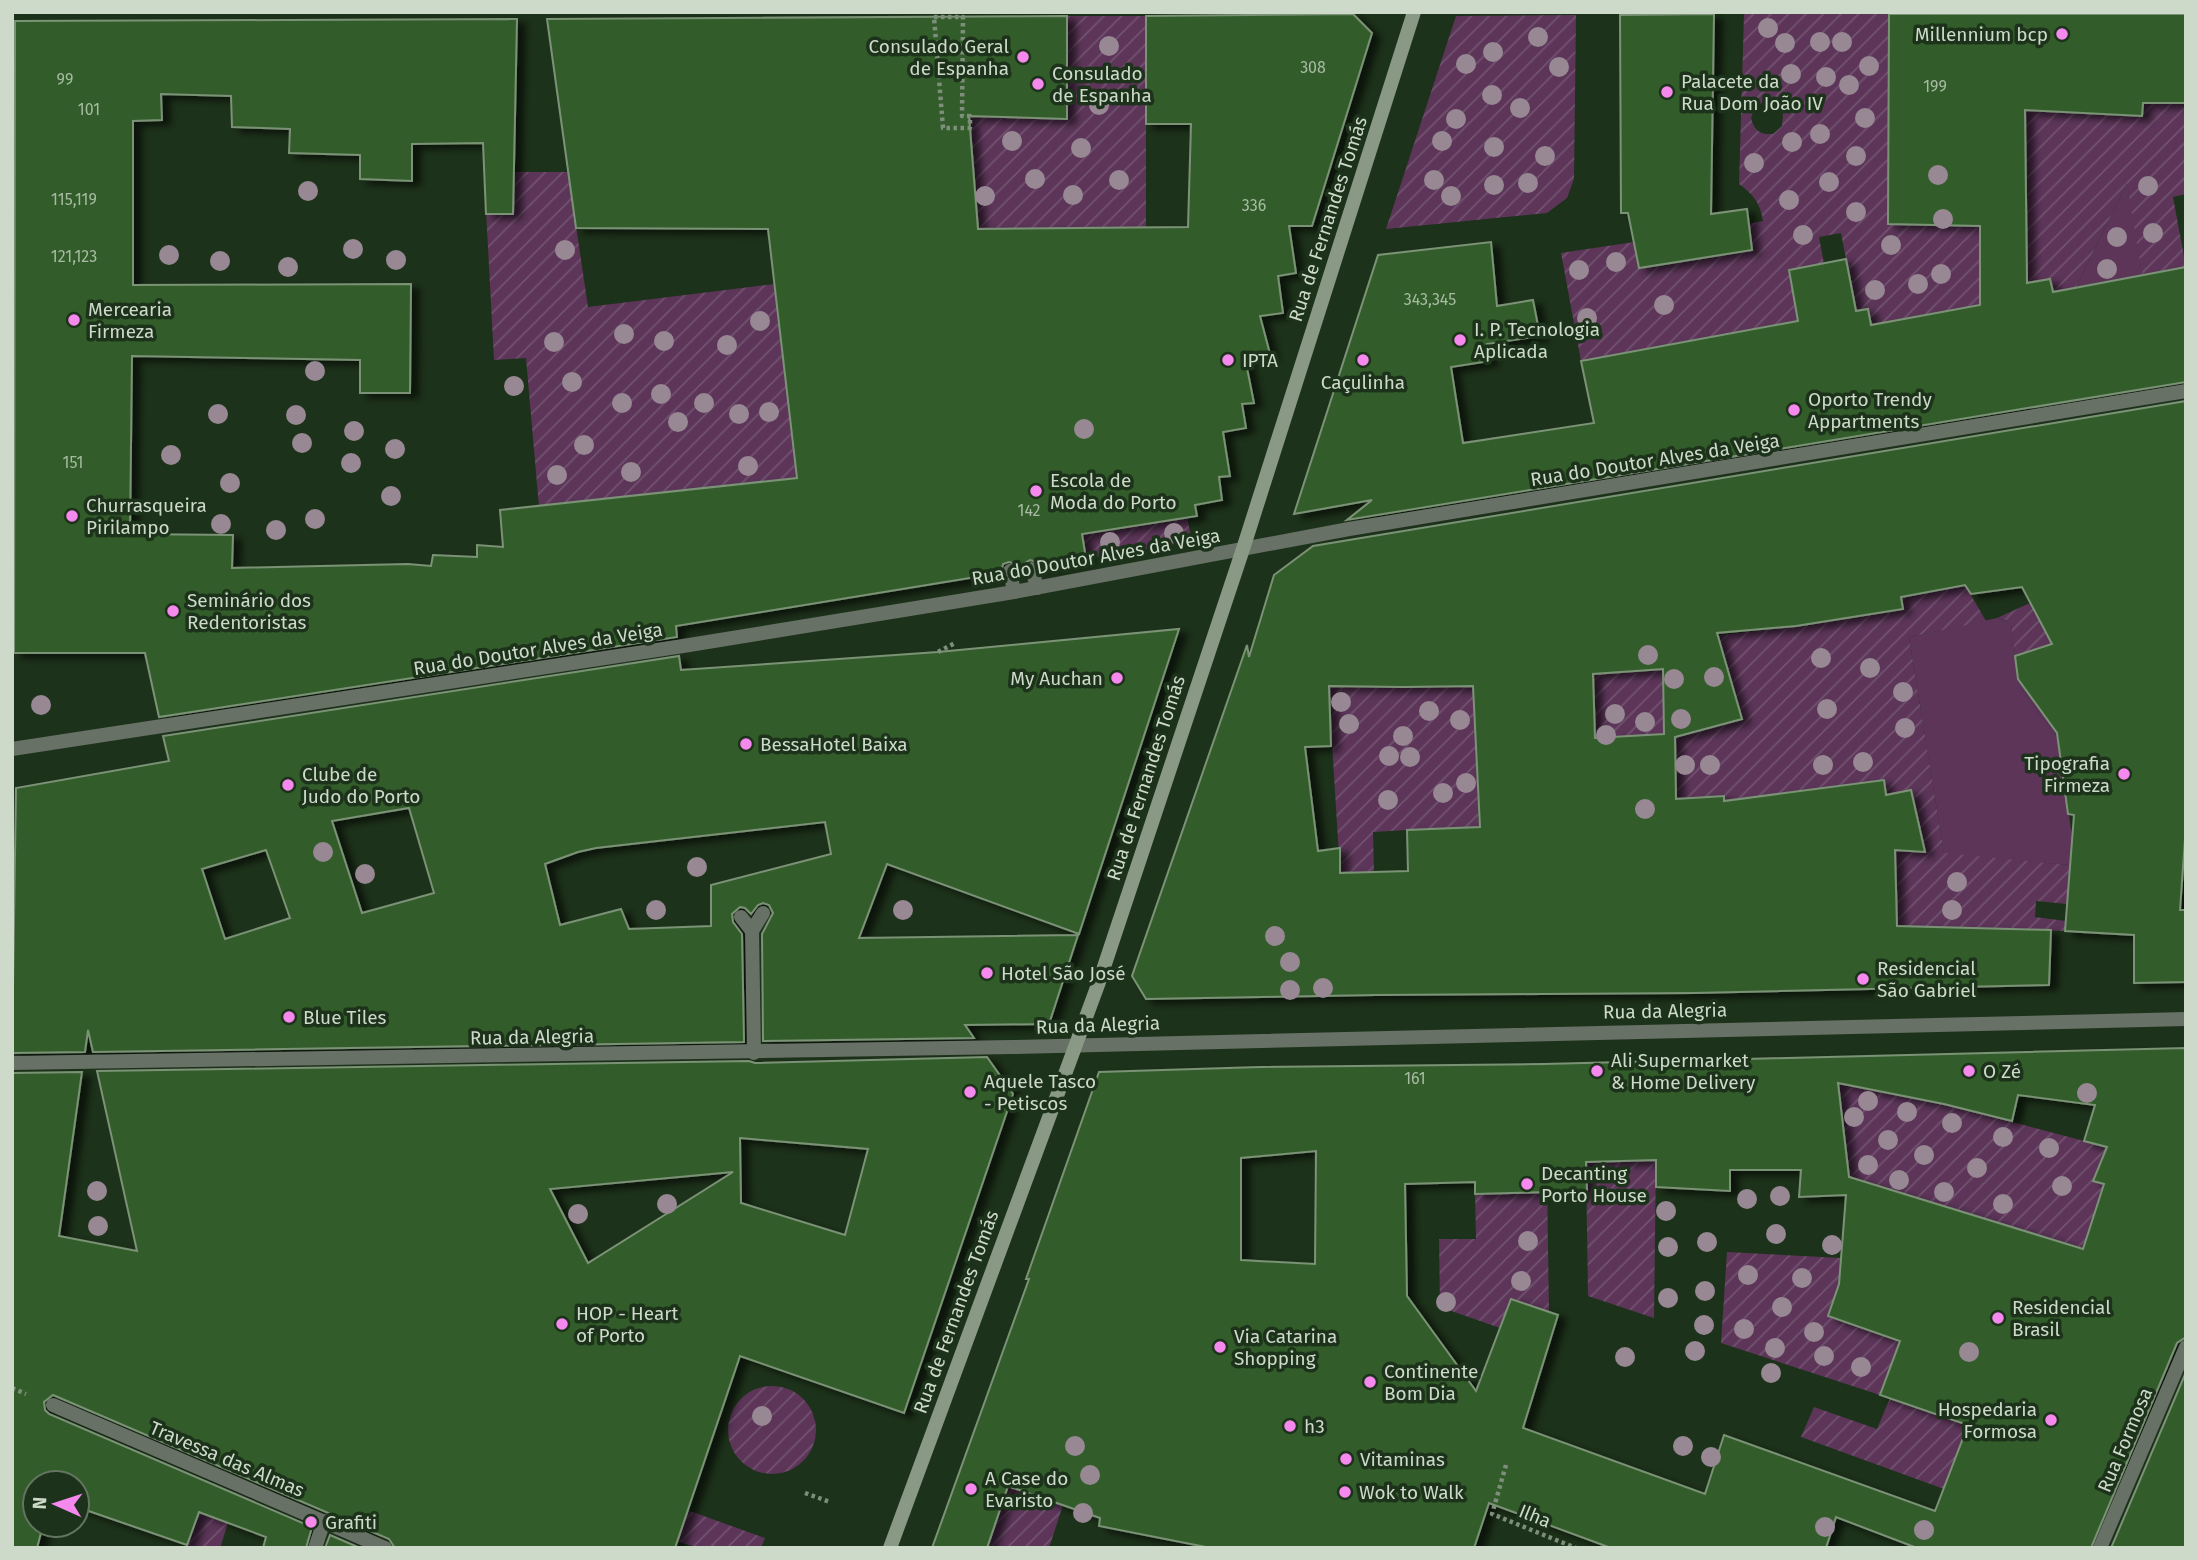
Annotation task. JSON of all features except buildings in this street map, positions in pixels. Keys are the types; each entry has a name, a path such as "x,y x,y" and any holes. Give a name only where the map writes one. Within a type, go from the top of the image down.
{"main road":[{"name":"Rua de Fernandes Tomás","path":"890,1548 1099,982 1243,549 1414,12"}],"street":[{"name":"Rua do Doutor Alves da Veiga","path":"12,749 1037,589 1349,529 2186,391"},
{"path":"1032,569 1037,589"},
{"path":"1010,571 1014,592"},
{"path":"754,1053 752,931 763,913"},
{"path":"741,917 752,931"},
{"name":"Rua da Alegria","path":"12,1063 754,1053 2186,1019"},
{"name":"Rua Formosa","path":"2100,1548 2186,1347"},
{"name":"Travessa das Almas","path":"53,1405 385,1548"},
{"path":"315,1548 324,1521"}],"path":[{"path":"934,17 963,17 962,116 970,116 970,128 943,128 934,17"},
{"path":"938,652 955,643"},
{"name":"Ilha","path":"1506,1465 1492,1514 1576,1548"},
{"path":"806,1493 830,1502"}],"shaded area":[{"path":"1744,14 1889,14 1888,223 1927,224 1981,160 1981,267 2027,260 2025,110 2142,116 2143,103 2186,103 2186,194 2173,197 2186,267 2142,275 2127,183 2076,287 2083,339 1902,373 1856,311 1841,233 1819,237 1834,316 1581,361 1561,253 1634,242 1640,268 1673,262 1737,226 1763,221 1756,200 1739,184","holes":["1765,101 1776,104 1783,114 1782,126 1773,134 1758,131 1751,118 1755,107"]},
{"path":"1576,15 1574,179 1567,198 1547,213 1386,229 1456,16"},
{"path":"1067,16 1146,16 1146,228 952,230 947,173 974,171 970,116 1067,118"},
{"path":"514,172 568,172 588,307 775,284 797,478 539,507 526,358 494,360 486,210 513,211"},
{"path":"2128,181 2142,275 2076,287"},
{"path":"1187,517 1192,541 1086,559 1082,534"},
{"path":"1965,585 1986,621 1909,637 1944,853 2070,865 2067,904 2036,901 2035,917 2066,921 2065,931 1897,926 1895,850 1925,852 1911,790 1886,795 1884,781 1728,853 1724,797 1702,847 1631,783 1676,781 1674,702 1664,734 1596,749 1593,674 1695,638 1797,626 1903,609 1899,586"},
{"path":"2026,585 2031,603 2052,644 2015,656 2011,625 1997,618 2030,603"},
{"path":"1997,618 2011,624 2018,679 2057,733 2072,836 2070,865 1944,854 1909,637"},
{"path":"1324,675 1367,686 1473,685 1480,850 1441,828 1373,832 1374,872 1340,873 1330,710"},
{"path":"1838,1082 1944,1104 2107,1147 2093,1181 2104,1184 2083,1248 1849,1177"},
{"path":"1656,1160 1654,1318 1588,1296 1586,1162"},
{"path":"1547,1180 1549,1312 1511,1299 1500,1328 1440,1307 1439,1239 1476,1239 1475,1193 1506,1194 1506,1181"},
{"path":"1727,1252 1841,1258 1839,1284 1828,1316 1900,1341 1880,1395 1721,1343"},
{"path":"772,1386 789,1390 803,1399 812,1413 816,1430 812,1447 803,1461 789,1470 772,1474 755,1470 741,1461 732,1447 728,1430 732,1413 741,1399 755,1390"},
{"path":"1890,1398 1968,1425 1944,1489 1801,1437 1814,1407 1877,1429"},
{"path":"1008,1486 1063,1505 1049,1548 987,1548"},
{"path":"687,1510 765,1538 761,1548 699,1548 676,1541"},
{"path":"199,1512 228,1523 220,1548 186,1548"}],"place":[{"name":"Millennium bcp","path":"2062,34"},
{"name":"Consulado Geral de Espanha","path":"1023,57"},
{"name":"Consulado de Espanha","path":"1038,84"},
{"name":"Palacete da Rua Dom João IV","path":"1667,92"},
{"name":"Mercearia Firmeza","path":"74,320"},
{"name":"I. P. Tecnologia Aplicada","path":"1460,340"},
{"name":"IPTA","path":"1228,360"},
{"name":"Caçulinha","path":"1363,360"},
{"name":"Oporto Trendy Appartments","path":"1794,410"},
{"name":"Escola de Moda do Porto","path":"1036,491"},
{"name":"Churrasqueira Pirilampo","path":"72,516"},
{"name":"Seminário dos Redentoristas","path":"173,611"},
{"name":"My Auchan","path":"1117,678"},
{"name":"BessaHotel Baixa","path":"746,744"},
{"name":"Tipografia Firmeza","path":"2124,774"},
{"name":"Clube de Judo do Porto","path":"288,785"},
{"name":"Hotel São José","path":"987,973"},
{"name":"Residencial São Gabriel","path":"1863,979"},
{"name":"Blue Tiles","path":"289,1017"},
{"name":"Ali Supermarket & Home Delivery","path":"1597,1071"},
{"name":"O Zé","path":"1969,1071"},
{"name":"Aquele Tasco - Petiscos","path":"970,1092"},
{"name":"Decanting Porto House","path":"1527,1184"},
{"name":"Residencial Brasil","path":"1998,1318"},
{"name":"HOP - Heart of Porto","path":"562,1324"},
{"name":"Via Catarina Shopping","path":"1220,1347"},
{"name":"Continente Bom Dia","path":"1370,1382"},
{"name":"Hospedaria Formosa","path":"2051,1420"},
{"name":"h3","path":"1290,1426"},
{"name":"Vitaminas","path":"1346,1459"},
{"name":"A Case do Evaristo","path":"971,1489"},
{"name":"Wok to Walk","path":"1345,1492"},
{"name":"Grafiti","path":"311,1522"}]}
